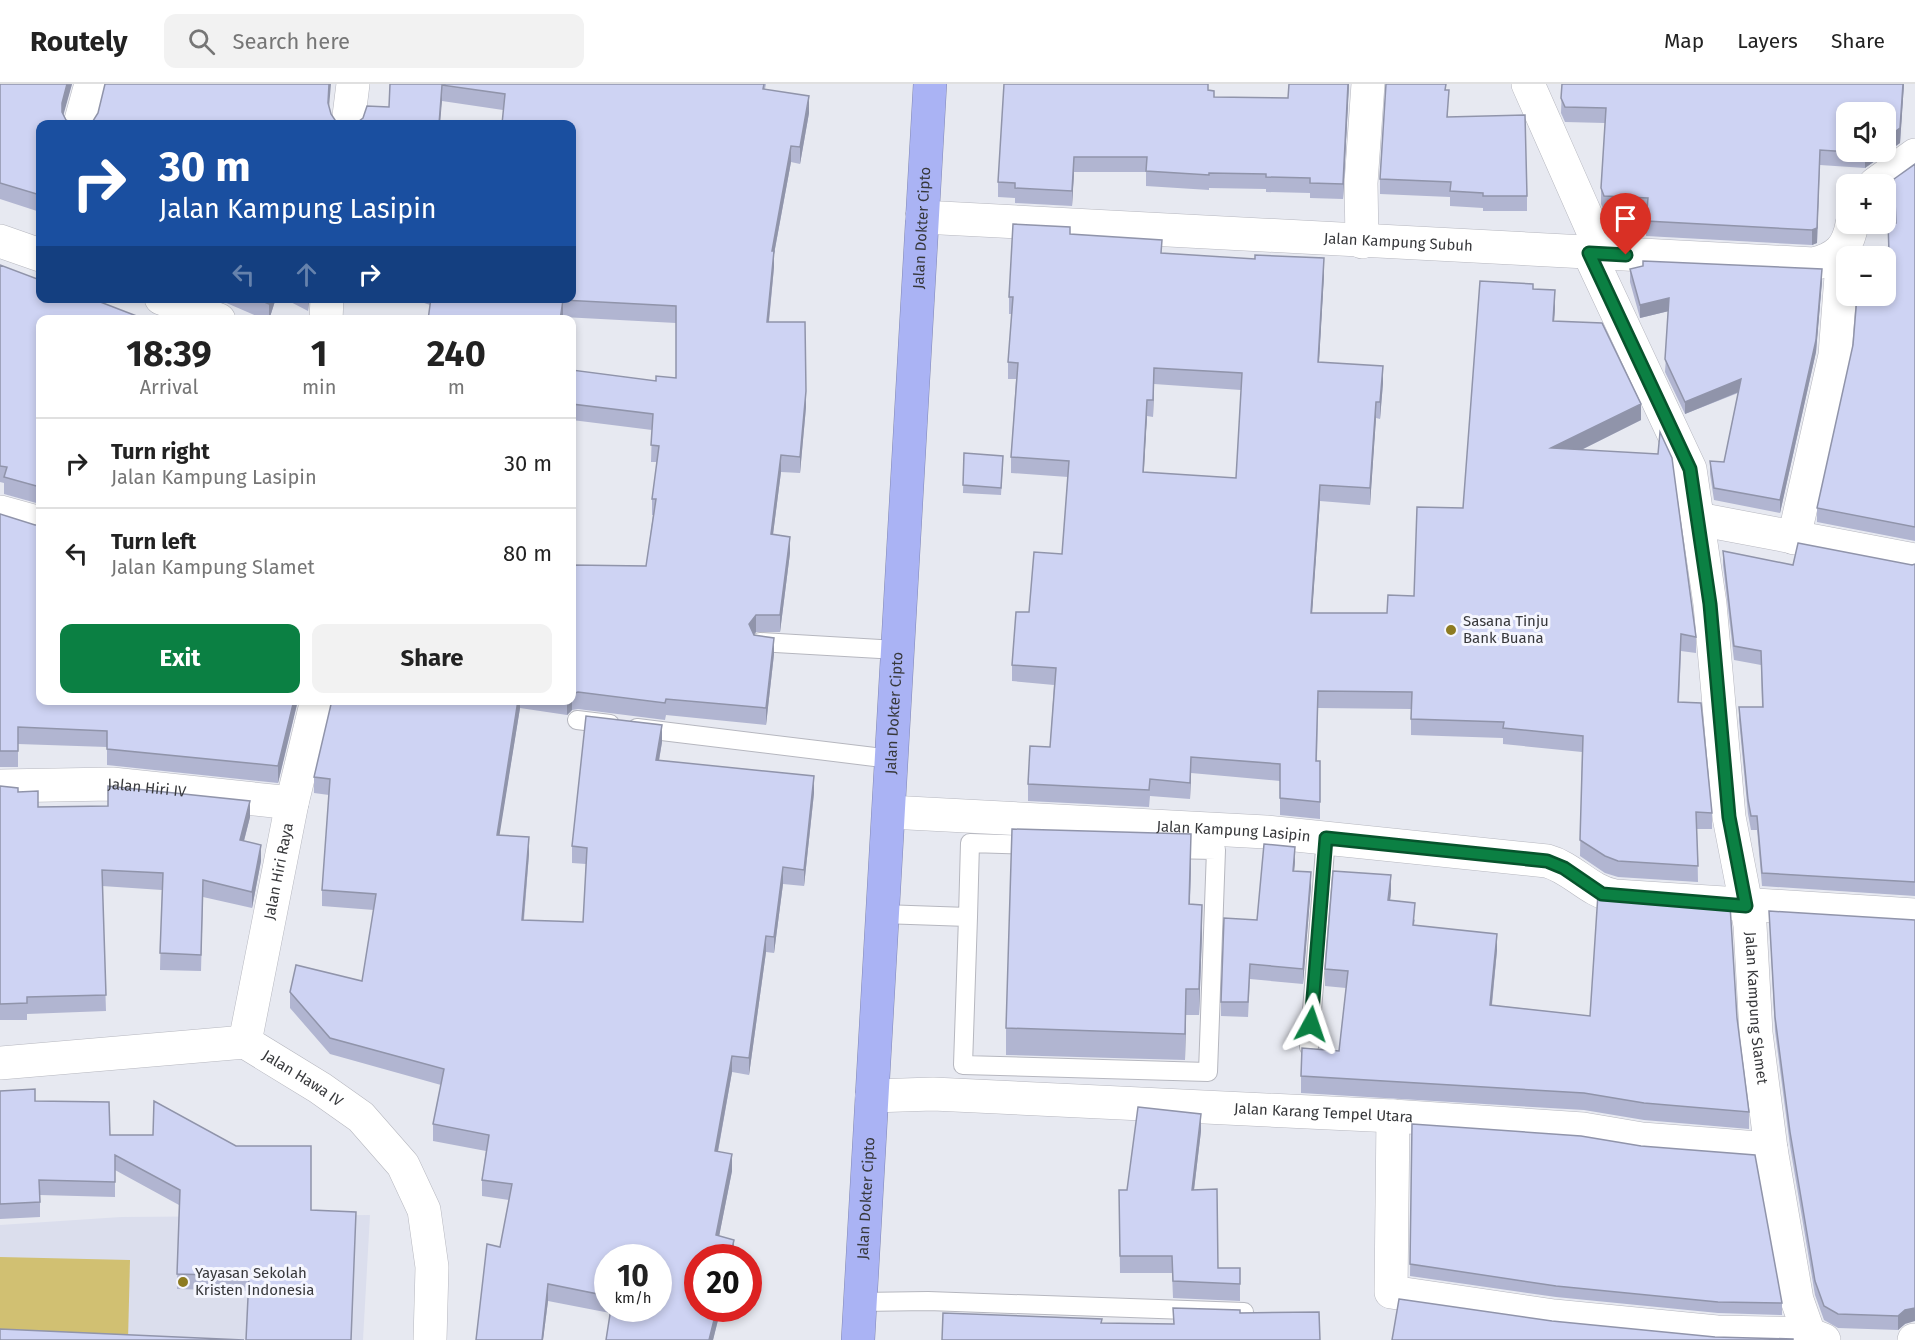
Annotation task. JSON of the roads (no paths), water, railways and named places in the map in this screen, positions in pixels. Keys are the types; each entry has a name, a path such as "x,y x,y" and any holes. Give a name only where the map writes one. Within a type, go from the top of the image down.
{"highway":[{"name":"Jalan Dokter Cipto","path":"858,1340 930,84"}],"street":[{"path":"81,120 91,84"},
{"path":"348,120 353,84"},
{"path":"1362,242 1362,183 1368,84"},
{"name":"Jalan Kampung Slamet","path":"1528,84 1596,254 1690,469 1710,604 1729,817 1752,945 1756,1033 1772,1149 1797,1300 1816,1337"},
{"path":"1889,174 1915,155"},
{"name":"Jalan Kampung Subuh","path":"922,217 1362,242 1814,264 1830,260 1847,237"},
{"path":"1794,538 1835,355 1847,237"},
{"path":"0,241 36,244"},
{"path":"174,303 206,315"},
{"path":"0,512 36,522"},
{"path":"1698,519 1915,561"},
{"name":"Jalan Hiri Raya","path":"245,1042 292,803 316,705"},
{"name":"Jalan Hiri IV","path":"0,786 112,784 292,803"},
{"name":"Jalan Kampung Lasipin","path":"889,812 1266,832 1326,838 1547,861 1564,868 1602,894 1746,906 1915,915"},
{"path":"0,1063 245,1042"},
{"name":"Jalan Hawa IV","path":"245,1042 320,1088 362,1118 403,1165 424,1210 432,1267 430,1340"},
{"name":"Jalan Karang Tempel Utara","path":"872,1096 933,1094 1393,1116 1583,1129 1642,1139 1772,1149"},
{"path":"1393,1116 1392,1292 1554,1316 1717,1332 1816,1337"}],"lane":[{"path":"760,642 897,650"},
{"path":"577,720 891,759"},
{"path":"1309,1047 1326,838"},
{"path":"1052,845 970,843 963,1065 1208,1072 1216,850 1146,848"},
{"path":"882,914 968,917"},
{"path":"860,1302 928,1301 1244,1312"}],"place":[{"name":"Sasana Tinju Bank Buana","path":"1451,630"},
{"name":"Yayasan Sekolah Kristen Indonesia","path":"183,1282"}]}
